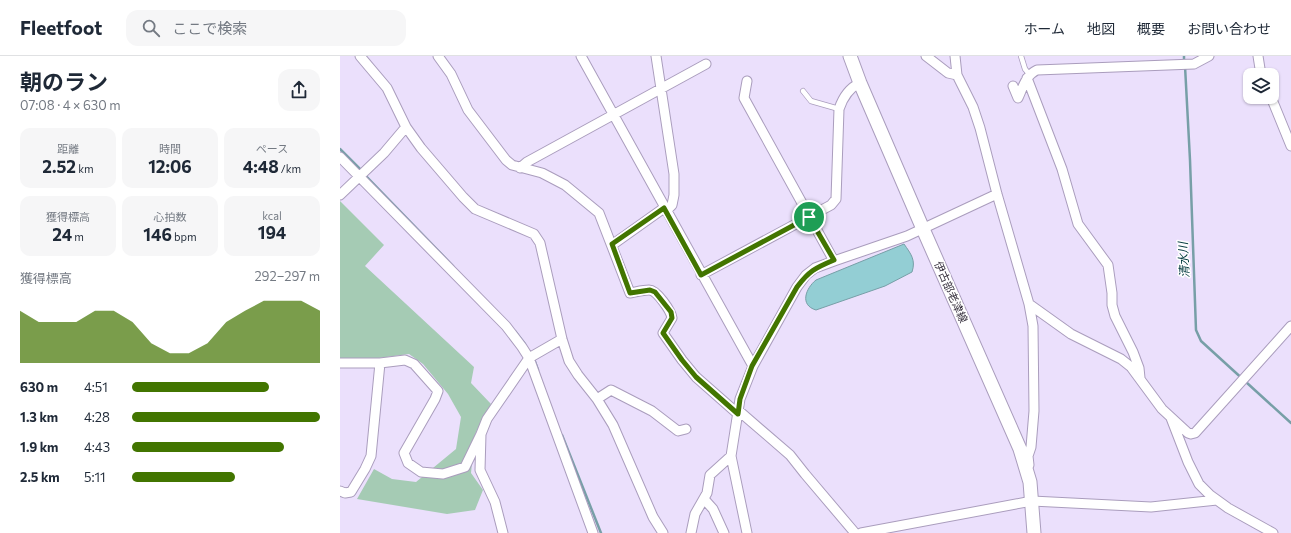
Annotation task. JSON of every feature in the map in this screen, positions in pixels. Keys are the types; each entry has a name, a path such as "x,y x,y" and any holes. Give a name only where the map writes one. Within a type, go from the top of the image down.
{"main road":[{"name":"伊古部老津線","path":"850,56 860,83 923,229 1020,449 1030,482 1034,533"}],"street":[{"path":"360,56 387,88 406,127 421,148 462,197 475,209 534,234 540,243 562,339 569,361 597,399 613,425 653,517 663,533"},
{"path":"438,56 451,74 468,110 512,166 542,173 565,185 600,213 630,293 650,290 655,292 671,312 672,318 663,333 682,360 696,377 790,455 855,533"},
{"path":"581,56 752,366"},
{"path":"612,244 672,204 674,195 674,174 656,56"},
{"path":"926,56 948,73 956,75"},
{"path":"955,56 956,75 972,107 980,128 1034,326 1034,411 1031,447 1028,456 1030,482"},
{"path":"1013,86 1018,98 1032,72 1037,70 1194,64 1208,56"},
{"path":"1258,56 1261,68"},
{"path":"520,168 527,162 706,64"},
{"path":"1029,77 1062,169 1078,224 1108,265 1112,305 1115,316 1133,352 1139,368 1140,379"},
{"path":"747,81 744,98 834,260"},
{"path":"701,275 831,205 836,199 839,108 843,98 854,86 860,83"},
{"path":"1274,104 1291,146"},
{"path":"340,195 384,153 406,127"},
{"path":"340,157 506,326 522,347 528,358 593,533"},
{"path":"747,533 731,456 740,399 752,366 797,287 806,275 816,268 834,260 907,236 997,194"},
{"path":"1029,304 1071,334 1121,359 1131,367 1162,409 1188,433 1191,434 1195,433 1291,326"},
{"path":"340,363 380,363 405,360 414,364 438,392 404,453 408,463 421,472 443,474 465,467 487,419 528,358 562,339"},
{"path":"340,491 345,493 351,492 371,456 380,363"},
{"path":"597,399 612,390 652,411 678,431 686,429"},
{"path":"1170,417 1186,458 1199,484 1210,495 1228,508 1273,533"},
{"path":"481,434 480,470 495,502 503,533"},
{"path":"691,533 696,514 707,494 710,475 731,456"},
{"path":"704,499 713,509 724,533"},
{"path":"861,533 1032,501 1151,508 1217,500"}],"lane":[{"path":"1021,56 1029,77"},
{"path":"803,92 811,101 839,108"}],"shaded area":[{"path":"340,201 384,245 365,266 474,367 471,383 491,404 475,434 471,473 483,490 475,510 447,514 357,499 374,469 392,479 416,482 456,449 461,417 448,394 423,364 409,354 379,358 340,358"},
{"path":"904,244 911,254 913,261 912,272 885,286 816,310 807,304 807,292 812,283 816,280"}],"waterway":[{"name":"清水川","path":"1184,56 1184,61"},
{"name":"清水川","path":"1185,66 1196,330 1201,341 1291,423"},
{"path":"340,149 360,169"},
{"path":"366,176 453,266"},
{"path":"515,331 525,344"},
{"path":"534,359 538,370"},
{"path":"562,435 601,533"}],"route":[{"path":"664,208 701,275 809,217 834,260 816,268 806,275 797,287 752,366 740,399 738,414 696,377 663,333 669,326 672,318 671,312 655,292 650,290 630,293 612,244 664,208"}]}
